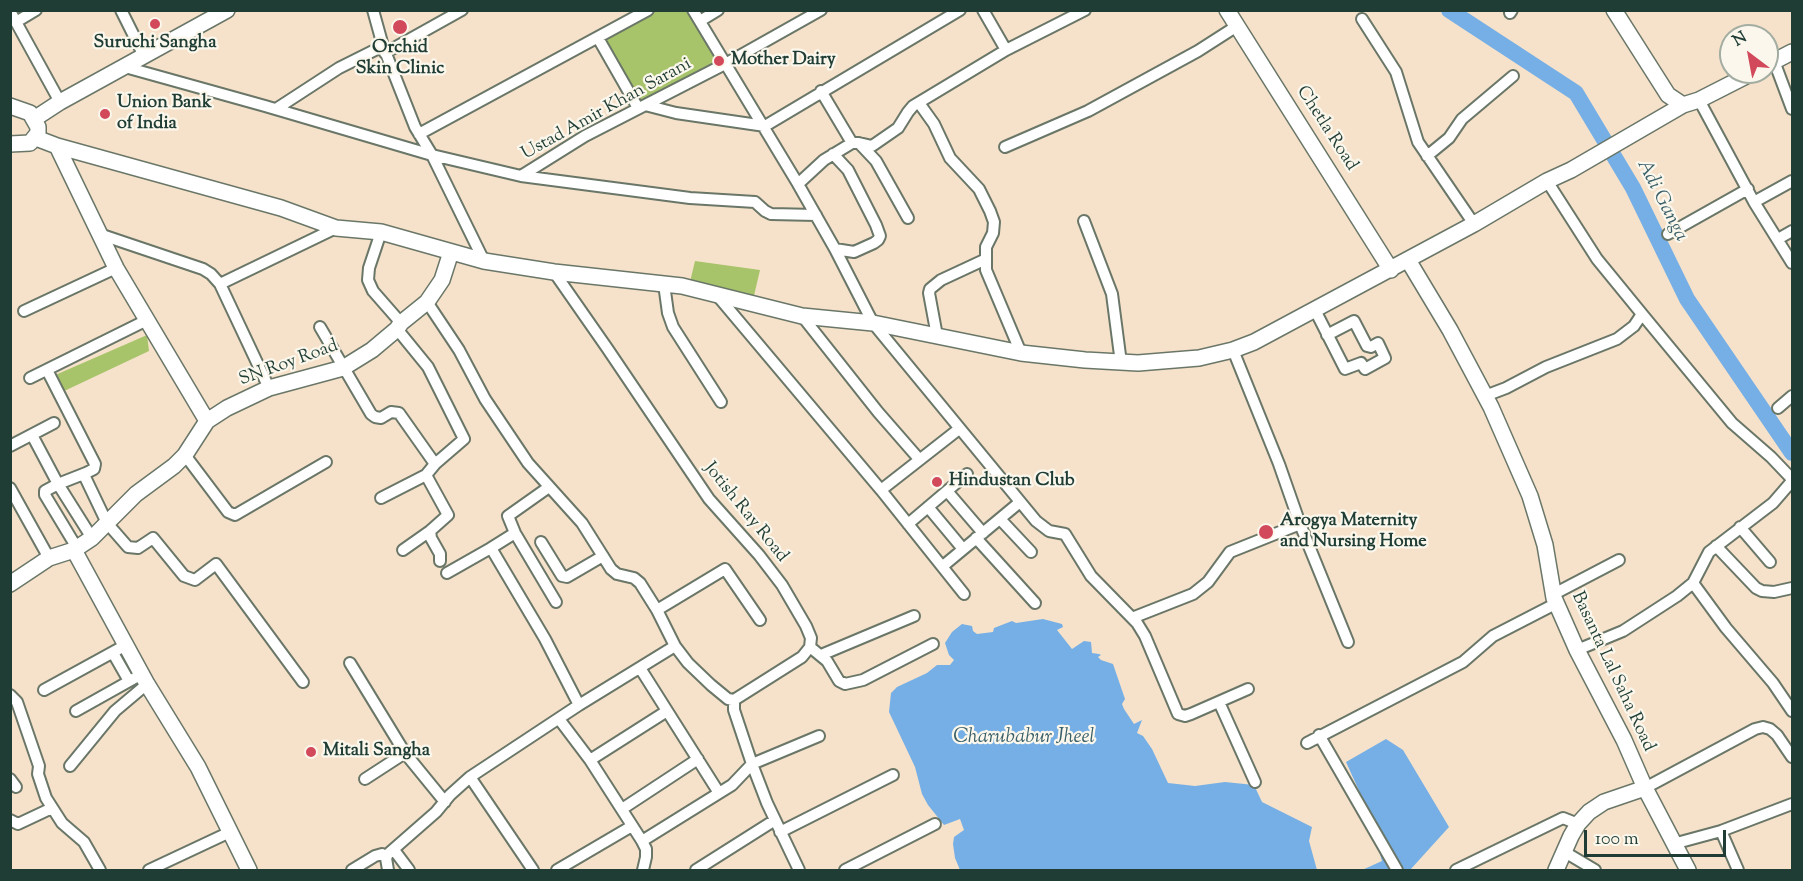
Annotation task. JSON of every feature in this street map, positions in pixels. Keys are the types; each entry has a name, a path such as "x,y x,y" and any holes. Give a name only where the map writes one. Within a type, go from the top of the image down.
{"main road":[{"name":"Chetla Road","path":"1227,10 1391,270"},
{"path":"1614,10 1668,95 1683,105"},
{"path":"34,119 60,102 222,12"},
{"path":"36,138 57,146 240,195 336,228 381,232 484,261 554,272 664,284 716,294 802,316 873,323 1021,353 1121,363 1199,358 1233,350 1254,342 1391,270 1683,105 1699,100 1730,84"},
{"path":"10,105 30,113 38,127 36,138 30,143 10,144"},
{"path":"57,146 116,268 207,422"},
{"name":"SN Roy Road","path":"10,585 49,558 75,549 92,538 136,494 174,466 185,455 207,422 227,408 269,388 342,368 372,350 427,302 442,280 452,252"},
{"name":"Basanta Lal Saha Road","path":"1408,260 1450,330 1511,451 1530,496 1545,545 1555,598 1645,788 1688,870"},
{"path":"75,549 120,649 198,767 249,870"},
{"path":"1556,870 1563,851 1578,824 1596,807 1645,788"}],"street":[{"path":"16,22 36,10"},
{"path":"121,10 144,57"},
{"path":"373,10 384,50 419,134 432,155 484,261"},
{"path":"276,109 333,72 384,50 462,10"},
{"path":"419,134 648,10"},
{"path":"693,10 765,126 835,249 873,323 1020,502 1045,528 1065,534 1091,576 1132,618 1145,636 1178,714 1185,716 1248,689"},
{"path":"700,21 718,10"},
{"name":"Ustad Amir Khan Sarani","path":"125,67 432,155 521,177 585,136 725,64 821,10"},
{"path":"598,38 641,107 765,126 960,10"},
{"path":"983,10 1006,50"},
{"path":"798,184 833,154 856,143 872,146 898,128 908,111 919,103 1006,50 1085,10"},
{"path":"10,11 60,102"},
{"path":"1362,19 1391,62 1401,85 1413,129 1427,156 1474,224"},
{"path":"1005,147 1088,111 1198,51 1237,26"},
{"path":"1427,156 1449,138 1462,119 1513,76"},
{"path":"1779,81 1792,109"},
{"path":"821,92 856,143 876,161 908,218"},
{"path":"1699,100 1755,202 1792,263"},
{"path":"919,103 934,124 950,158 979,189 990,211 994,222 993,233 986,247 984,260 986,270 1021,353"},
{"path":"833,154 848,170 880,236 878,240 854,252 835,249"},
{"path":"521,177 690,198 755,202 771,214 816,216"},
{"path":"1547,181 1597,259 1641,314 1732,423 1771,457 1792,480 1773,503 1709,552 1693,583 1677,596 1623,631 1578,650"},
{"path":"1755,202 1792,181"},
{"path":"1668,234 1748,189"},
{"path":"1084,221 1112,294 1121,363"},
{"path":"220,284 336,228"},
{"path":"1778,239 1792,231"},
{"path":"381,232 369,268 368,280 373,291 428,367 464,439 426,475 381,498"},
{"path":"99,234 203,269 211,274 220,284 269,388"},
{"path":"937,336 930,289 941,280 984,260"},
{"path":"24,311 116,268"},
{"name":"Jotish Ray Road","path":"554,272 608,348 708,499 759,555 782,585 806,626 811,638 810,647"},
{"path":"664,284 669,320 721,402"},
{"path":"716,294 881,490 964,594"},
{"path":"427,302 459,350 485,399 528,463 582,523 610,569 617,574 634,578 640,583 675,646 688,663 728,699 734,700 802,657 810,647 821,655 839,681 845,684 863,680 933,644"},
{"path":"1314,310 1345,369 1361,363 1365,369 1385,358 1378,343 1371,347 1367,346 1354,321 1327,334"},
{"path":"1485,396 1546,367 1617,339 1634,326 1641,314"},
{"path":"802,316 878,412 919,459"},
{"path":"30,378 147,320"},
{"path":"320,327 371,414 381,418 391,412 399,413 435,464"},
{"path":"1233,350 1348,642"},
{"path":"47,369 95,464 94,469 45,491 45,495 75,549"},
{"path":"1778,408 1792,396"},
{"path":"10,446 54,423"},
{"path":"881,490 959,429"},
{"path":"32,435 58,484 92,538"},
{"path":"185,455 228,513 235,515 326,462"},
{"path":"86,473 86,481 107,523 128,547 138,548 153,538 184,576 195,580 216,564 303,682"},
{"path":"908,524 967,474"},
{"path":"403,550 448,515 426,475"},
{"path":"549,487 508,516 515,533 556,602"},
{"path":"10,488 49,558"},
{"path":"947,491 1035,603"},
{"path":"943,566 1020,502"},
{"path":"928,507 963,549"},
{"path":"1000,519 1030,552"},
{"path":"1132,618 1193,594 1208,582 1230,552 1300,524"},
{"path":"1740,527 1770,562"},
{"path":"430,531 431,538 440,554 440,561"},
{"path":"447,573 515,533"},
{"path":"541,542 562,576 567,577 603,556"},
{"path":"1716,546 1756,588 1774,592 1792,588"},
{"path":"491,548 545,639 579,705"},
{"path":"1307,743 1463,662 1493,636 1618,560"},
{"path":"657,610 724,569 760,620"},
{"path":"1693,583 1726,628 1773,683 1792,711"},
{"path":"821,655 914,616"},
{"path":"352,870 375,856 390,854 470,777 579,705 675,646"},
{"path":"44,690 120,649"},
{"path":"350,663 405,753 445,802"},
{"path":"640,668 718,793"},
{"path":"76,711 139,680"},
{"path":"70,766 139,680"},
{"path":"10,695 17,702 39,766 38,774 43,791 62,823 84,842 100,870"},
{"path":"734,700 734,710 752,764 780,832 799,870"},
{"path":"1219,702 1255,782"},
{"path":"590,760 667,711"},
{"path":"559,719 590,760 642,841 646,849 643,870"},
{"path":"1645,788 1762,727 1770,729 1777,735 1792,757"},
{"path":"1319,735 1397,870"},
{"path":"642,841 740,779 752,764 819,736"},
{"path":"365,779 405,753"},
{"path":"622,809 698,759"},
{"path":"1616,800 1632,784 1636,767"},
{"path":"780,832 893,775"},
{"path":"470,777 533,870"},
{"path":"1673,844 1721,831 1792,804"},
{"path":"10,820 18,824 52,808"},
{"path":"1456,870 1563,818 1578,824"},
{"path":"696,870 775,820"},
{"path":"845,870 935,824"},
{"path":"557,870 632,826"},
{"path":"1721,831 1738,870"},
{"path":"149,870 230,832"},
{"path":"1563,851 1595,870"},
{"path":"388,870 390,854"},
{"path":"390,854 409,870"}],"green space":[{"path":"656,11 689,11 719,59 711,64 714,70 645,110 604,40"},
{"path":"695,261 760,270 753,300 688,290"},
{"path":"147,335 149,351 60,393 53,376"}],"water":[{"name":"Charubabur Jheel","path":"1043,619 1062,624 1063,627 1057,630 1072,649 1084,641 1091,642 1092,653 1101,655 1098,657 1101,660 1113,664 1125,699 1122,704 1124,709 1134,724 1142,720 1137,733 1143,736 1152,749 1168,783 1195,786 1225,782 1254,785 1262,802 1312,827 1309,841 1317,870 960,870 953,844 954,837 964,830 960,819 944,825 928,805 922,794 915,767 889,712 891,693 897,687 927,673 937,665 950,665 954,660 949,655 945,643 952,632 962,624 972,626 973,631 977,634 993,632 994,628 1012,621 1016,623"},
{"path":"1386,739 1403,750 1449,827 1410,870 1362,870 1382,861 1365,804 1346,762"}],"waterway":[{"name":"Adi Ganga","path":"1449,10 1576,93 1633,188 1687,299 1792,453"}],"place":[{"name":"Suruchi Sangha","path":"155,24"},
{"name":"Orchid Skin Clinic","path":"400,27"},
{"name":"Mother Dairy","path":"719,61"},
{"name":"Union Bank of India","path":"105,114"},
{"name":"Hindustan Club","path":"937,482"},
{"name":"Arogya Maternity and Nursing Home","path":"1266,532"},
{"name":"Mitali Sangha","path":"311,752"}]}
